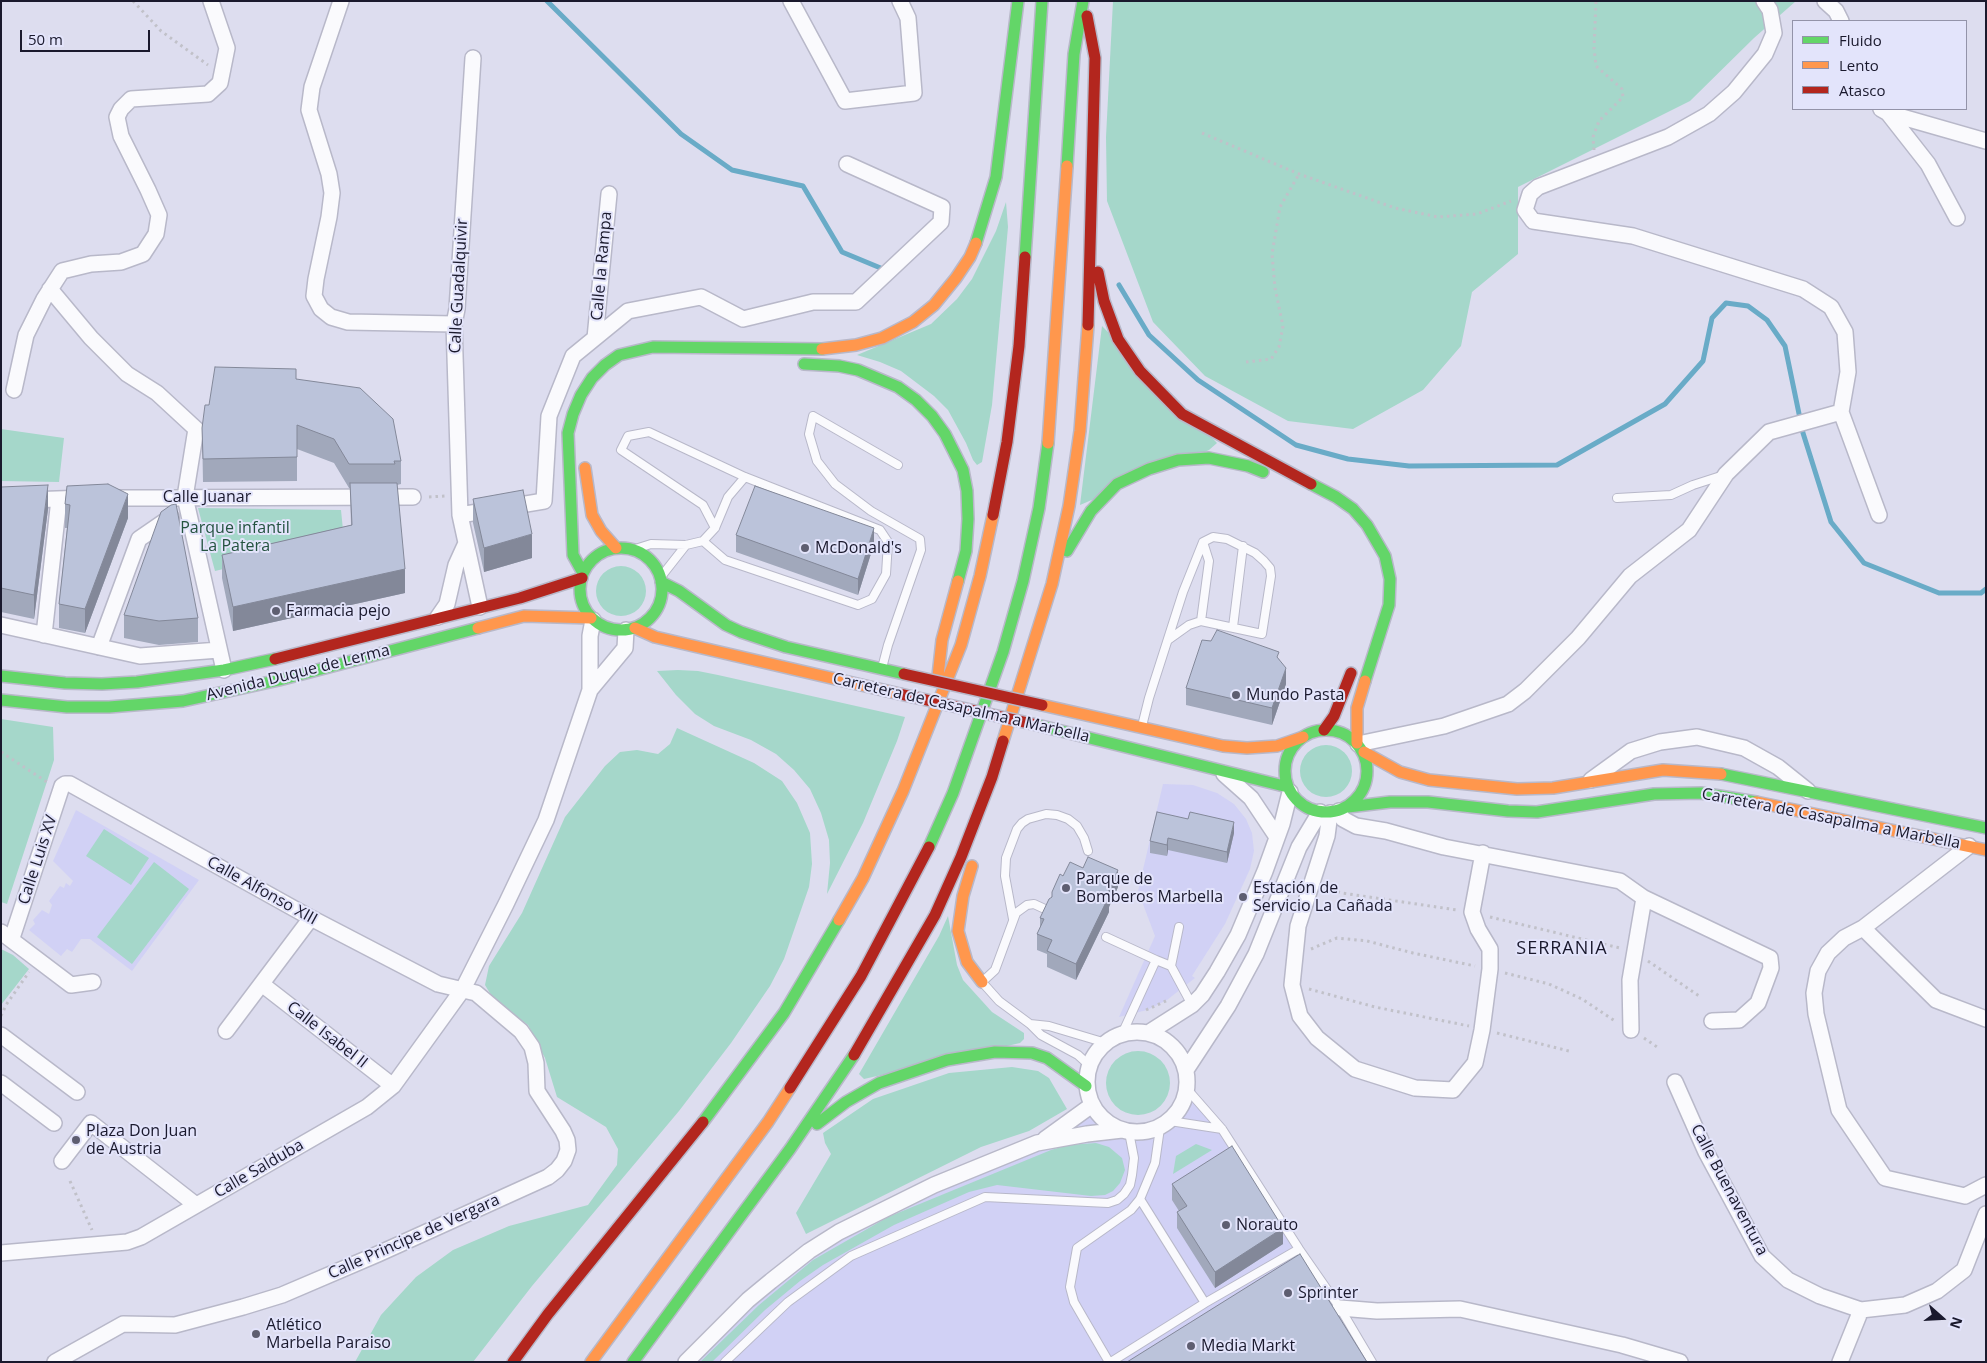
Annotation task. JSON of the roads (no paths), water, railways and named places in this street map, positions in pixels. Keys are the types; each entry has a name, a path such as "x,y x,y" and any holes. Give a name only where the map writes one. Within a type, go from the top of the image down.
{"main road":[{"path":"582,576 596,556 616,548 632,550 644,555 652,562 661,580 661,597 656,610 647,621 630,629 611,629 592,619 584,608 581,596 582,576 572,555 568,433 581,395 592,378 605,365 619,355 653,347 813,350 856,345 882,338 913,322 934,305 956,278 970,257 980,234 994,184 1018,1"},
{"path":"514,1362 548,1314 693,1135 784,1013 863,878 903,791 961,645 980,576 1006,442 1019,346 1042,1"},
{"path":"633,1362 790,1149 852,1060 935,915 961,857 992,777 1052,584 1069,506 1080,430 1087,354 1095,58 1084,1"},
{"path":"591,1362 768,1122 861,976 924,858 953,793 978,726 1003,652 1023,581 1039,508 1050,435 1074,54 1084,1"},
{"path":"1090,237 1104,301 1118,339 1140,371 1182,414 1229,441 1336,496 1367,525 1385,556 1390,579 1388,605 1357,708 1359,746 1367,767 1366,782 1356,800 1334,811 1303,806 1289,789 1285,768 1287,759 1296,743 1303,737 1313,732 1324,730 1342,732 1359,746"},
{"path":"793,364 839,366 858,370 898,387 916,400 932,416 945,434 963,470 967,501 966,551 942,640 934,713"},
{"path":"584,453 586,483 592,515 600,531 616,548"},
{"path":"1052,584 1072,542 1091,511 1117,484 1149,469 1178,460 1209,458 1248,466 1329,505 1336,512"},
{"name":"Avenida Duque de Lerma","path":"1,676 65,683 102,684 137,682 224,670 520,598 582,576"},
{"name":"Carretera de Casapalma a Marbella","path":"661,580 726,624 741,632 786,647 1223,746 1246,748 1277,746 1303,737"},
{"name":"Avenida Duque de Lerma","path":"1,700 75,707 109,707 183,701 279,680 524,616 592,619"},
{"name":"Carretera de Casapalma a Marbella","path":"630,629 655,637 1037,725 1218,769 1289,789"},
{"path":"1324,730 1334,716 1355,663"},
{"name":"Carretera de Casapalma a Marbella","path":"1359,746 1412,776 1446,783 1518,789 1553,788 1645,772 1678,770 1714,773 1986,828"},
{"path":"982,836 987,819 992,777"},
{"name":"Carretera de Casapalma a Marbella","path":"1334,811 1410,802 1538,812 1654,794 1702,793 1745,800 1986,850"},
{"path":"976,853 963,896 958,932 967,962 982,982"},
{"path":"790,1149 826,1116 864,1091 902,1074 947,1060 995,1052 1032,1053 1047,1058 1086,1086"}],"street":[{"path":"14,390 26,335 50,289 62,271 91,264 121,262 143,254 156,234 159,215 121,136 117,117 121,109 131,99 208,94 220,82 227,48 211,1"},
{"path":"341,1 312,87 309,110 330,174 332,193 330,218 314,296 322,309 332,317 348,322 454,324"},
{"path":"791,1 845,101 914,92 908,18 900,1"},
{"path":"1764,1 1770,10 1774,33 1765,54 1734,92 1709,114 1668,137 1538,187 1530,194 1525,210 1533,221 1633,236 1803,289 1831,307 1845,332 1848,372 1841,412 1879,515"},
{"path":"1826,1 1836,11 1840,20"},
{"name":"Calle Guadalquivir","path":"473,58 457,309 454,324 458,496 460,514 480,607"},
{"path":"1885,111 1986,141"},
{"path":"1885,111 1928,164 1957,218"},
{"path":"460,514 544,501 549,416 573,356 628,311 701,297 743,319 813,302 856,302 941,222 942,207 847,164"},
{"name":"Calle la Rampa","path":"595,338 609,194"},
{"path":"50,289 91,338 127,374 157,393 196,429 186,502 224,670"},
{"path":"1359,746 1444,726 1508,704 1525,691 1578,638 1630,576 1689,530 1726,474 1769,432 1841,412"},
{"name":"Calle Juanar","path":"1,501 59,499 186,502 413,497"},
{"path":"44,635 59,499"},
{"path":"99,647 139,539 186,502"},
{"path":"438,618 446,604 456,565 466,543"},
{"path":"590,690 590,636 592,619"},
{"path":"1,625 140,656 219,650"},
{"path":"590,690 625,648 630,629"},
{"name":"Calle Salduba","path":"1,1253 127,1242 142,1237 367,1107 393,1086 462,989 506,904 546,820 590,690"},
{"path":"1589,782 1630,751 1660,742 1697,737 1744,748 1778,767 1809,792"},
{"path":"1218,769 1251,798 1278,837"},
{"name":"Calle Alfonso XIII","path":"65,784 70,784 311,918 438,984 462,989"},
{"name":"Calle Luis XV","path":"7,935 60,792 65,784"},
{"path":"1148,1033 1192,1005 1202,995 1218,972 1238,935 1265,871 1278,837 1289,789"},
{"path":"1334,811 1298,926 1292,985 1300,1016 1317,1038 1355,1069 1415,1088 1453,1090 1475,1063 1482,1030 1490,969 1490,949 1478,929 1472,912 1483,854"},
{"path":"1334,811 1343,819 1356,826 1386,831 1444,847 1620,881 1644,898 1770,958 1771,968 1758,1003 1738,1020 1712,1021"},
{"path":"1186,1070 1228,1006 1256,954 1299,846 1334,811"},
{"path":"1969,846 1863,928 1844,938 1828,953 1818,971 1814,992 1816,1014 1839,1110 1885,1178 1965,1196 1986,1185"},
{"path":"1631,1030 1630,980 1644,898"},
{"path":"226,1031 311,918"},
{"path":"1863,928 1936,1000 1986,1019"},
{"path":"7,935 71,985 93,982"},
{"name":"Calle Isabel II","path":"262,985 393,1086"},
{"name":"Calle Principe de Vergara","path":"55,1362 123,1324 175,1325 282,1295 548,1177 557,1170 564,1161 568,1150 567,1140 537,1091 536,1063 532,1047 521,1031 511,1022 476,993 462,989"},
{"path":"1037,1143 1087,1134 1125,1131 1147,1132 1165,1124 1178,1112 1184,1101 1187,1089 1184,1062 1166,1040 1137,1031 1122,1034 1106,1043 1096,1053 1090,1066 1086,1086 1092,1105 1102,1119 1125,1131"},
{"path":"1,1035 77,1092"},
{"name":"Calle Buenaventura","path":"1675,1082 1706,1152 1762,1256 1788,1280 1820,1296 1861,1310 1905,1305 1937,1291 1964,1270 1986,1214"},
{"path":"1,1083 54,1122"},
{"path":"686,1362 748,1300 809,1251 839,1232 934,1185 1037,1143 1092,1105"},
{"path":"62,1161 91,1123 196,1205"},
{"path":"1340,1308 1377,1310 1460,1309 1622,1345 1680,1362"},
{"path":"1840,1362 1861,1310"}],"lane":[{"path":"882,668 921,550 920,539 871,511 835,484 817,461 809,434 812,416 898,465"},
{"path":"703,541 725,560 858,605 872,599 886,574 888,542 880,530 745,477 649,432 628,436 620,450 703,506 715,528"},
{"path":"1617,498 1671,495 1726,474"},
{"path":"632,550 651,544 686,545 703,541 715,528 728,497 745,477"},
{"path":"1141,728 1168,640 1183,592 1203,542 1213,537 1226,539 1255,553 1270,568 1271,576 1262,634 1201,621 1189,625 1168,640"},
{"path":"1201,621 1209,561 1203,542"},
{"path":"661,580 686,545"},
{"path":"1233,627 1243,546"},
{"path":"1013,919 1005,876 1006,858 1017,830 1022,823 1028,819 1046,814 1068,819 1076,826 1084,838 1088,852"},
{"path":"1047,910 1034,904 1027,905 1016,913 995,970 982,982 999,1001 1041,1034 1078,1056 1090,1066"},
{"path":"1170,966 1179,927"},
{"path":"1106,937 1170,966 1192,1005"},
{"path":"1122,1034 1156,960"},
{"path":"1030,1024 1049,1026 1106,1043"},
{"path":"1187,1089 1222,1128 1299,1249 1340,1308 1372,1362"},
{"path":"1222,1128 1165,1124 1155,1163 1140,1199 1131,1210 1077,1248 1070,1287 1074,1302 1110,1362 1205,1303 1299,1249"},
{"path":"724,1362 788,1302 851,1256 985,1197 1108,1203 1117,1200 1130,1185 1134,1158 1125,1131"},
{"path":"1140,1199 1205,1303"}],"waterway":[{"path":"547,1 681,134 732,170 803,186 842,252 883,269"},
{"path":"1119,285 1149,335 1198,380 1296,445 1348,459 1409,466 1557,465 1665,404 1703,361 1712,318 1726,303 1748,306 1767,320 1785,346 1803,433 1831,522 1864,563 1939,593 1981,593 1986,589"}],"place":[{"name":"McDonald's","path":"805,548"},
{"name":"Farmacia pejo","path":"276,611"},
{"name":"Mundo Pasta","path":"1236,695"},
{"name":"Parque de Bomberos Marbella","path":"1066,888"},
{"name":"Estación de Servicio La Cañada","path":"1243,897"},
{"name":"Plaza Don Juan de Austria","path":"76,1140"},
{"name":"Norauto","path":"1226,1225"},
{"name":"Sprinter","path":"1288,1293"},
{"name":"Atlético Marbella Paraiso","path":"256,1334"},
{"name":"Media Markt","path":"1191,1346"}],"district":[{"name":"SERRANIA","path":"1562,949"}],"park label":[{"name":"Parque infantil La Patera","path":"235,537"}]}
